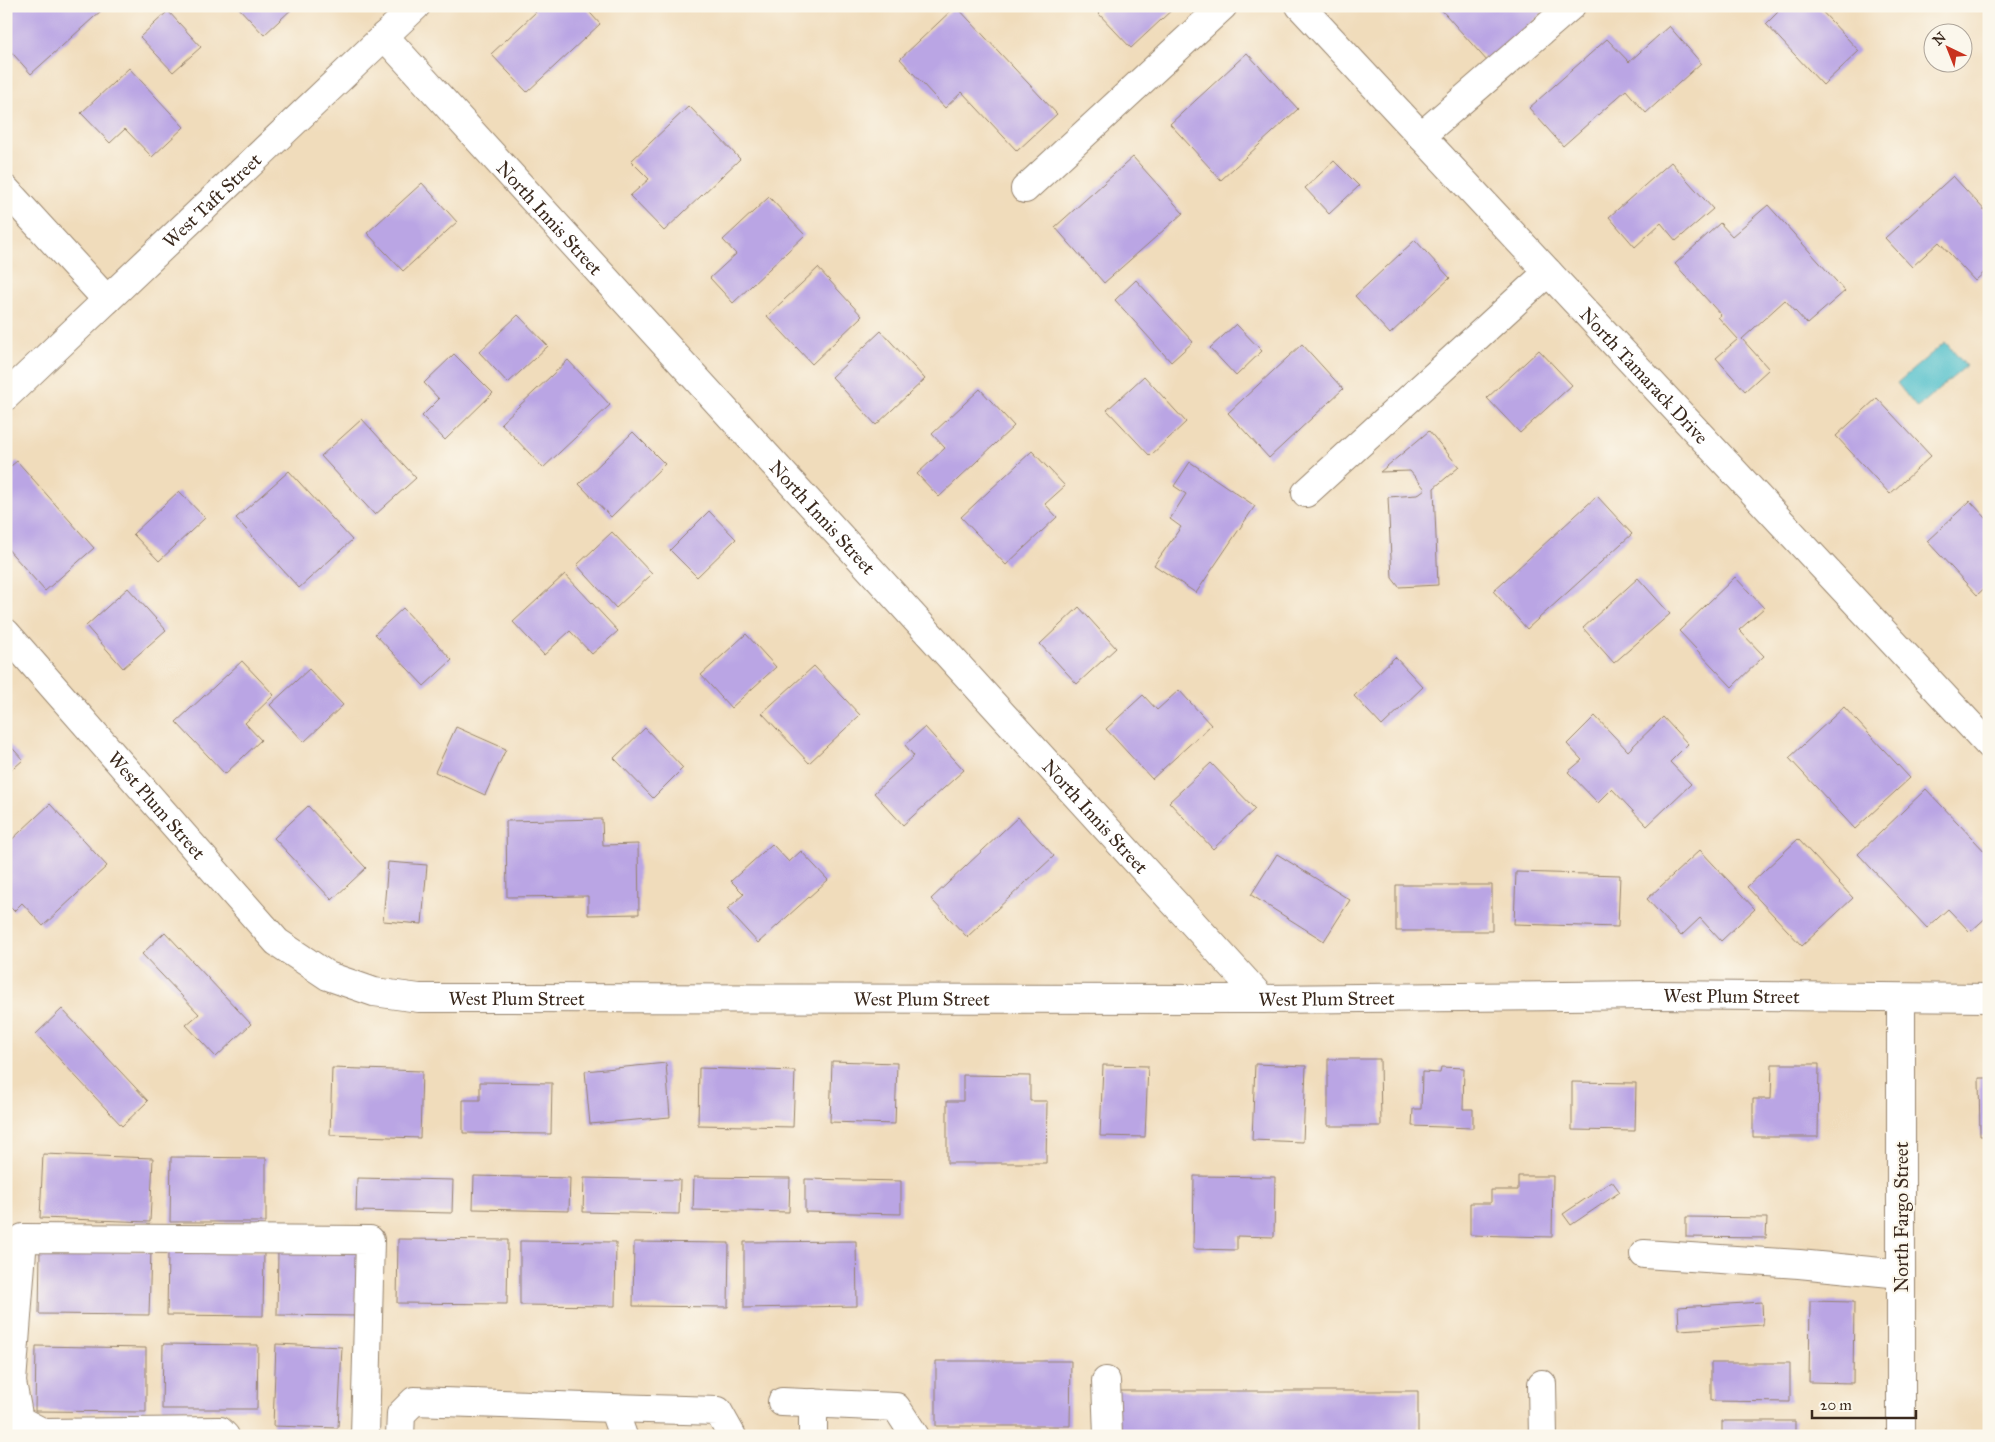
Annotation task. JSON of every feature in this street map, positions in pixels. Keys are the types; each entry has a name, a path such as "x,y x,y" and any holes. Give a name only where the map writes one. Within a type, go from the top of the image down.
{"street":[{"name":"West Taft Street","path":"6,396 416,6"},
{"path":"1025,189 1223,6"},
{"name":"North Tamarack Drive","path":"1300,6 1989,745"},
{"path":"1421,136 1570,6"},
{"name":"North Innis Street","path":"384,36 1262,999"},
{"path":"6,190 107,300"},
{"path":"1306,493 1548,272"},
{"name":"West Plum Street","path":"6,633 278,942 328,976 374,992 419,998 1262,999 1654,995 1989,998"},
{"name":"North Fargo Street","path":"1901,998 1902,1436"},
{"path":"225,1436 220,1431 44,1433 19,1420 12,1382 23,1238 370,1240 365,1436"},
{"path":"1644,1254 1790,1263 1901,1274"},
{"path":"1106,1381 1108,1436"},
{"path":"1542,1384 1543,1436"},
{"path":"400,1436 401,1414 414,1401 718,1411 732,1436"},
{"path":"782,1402 896,1407 915,1436"},
{"path":"813,1403 813,1436"},
{"path":"613,1408 623,1436"}],"water":[{"path":"1945,342 1966,366 1917,408 1897,383"}],"building":[{"path":"6,6 100,6 103,9 31,74 6,46"},
{"path":"237,6 295,6 264,35"},
{"path":"530,6 584,6 600,24 527,92 491,54 536,12"},
{"path":"956,6 1057,114 1017,151 962,92 945,108 900,59"},
{"path":"1105,6 1176,6 1131,48 1098,13"},
{"path":"1438,6 1548,6 1549,7 1488,62"},
{"path":"1784,6 1817,6 1859,51 1823,85 1766,24"},
{"path":"168,11 201,47 173,72 140,37"},
{"path":"1669,26 1701,63 1646,113 1626,90 1563,146 1529,108 1607,39 1629,62"},
{"path":"1247,53 1298,109 1221,180 1170,124"},
{"path":"129,68 184,127 152,157 125,129 110,143 81,113"},
{"path":"689,106 740,159 664,231 630,196 649,179 631,161"},
{"path":"1133,157 1183,213 1104,283 1055,227"},
{"path":"1334,161 1359,186 1329,214 1305,188"},
{"path":"1671,162 1713,209 1676,241 1661,223 1635,247 1609,217"},
{"path":"1953,176 1989,215 1989,268 1975,281 1939,242 1912,267 1885,238"},
{"path":"422,183 457,222 403,271 367,233"},
{"path":"769,197 805,235 733,303 710,278 736,254 723,240"},
{"path":"1768,205 1845,291 1807,324 1785,300 1742,339 1769,369 1745,391 1716,358 1738,339 1718,317 1721,315 1675,264 1720,223 1732,236"},
{"path":"1415,240 1450,278 1390,334 1355,296"},
{"path":"818,268 862,316 812,364 767,316"},
{"path":"1136,280 1193,342 1171,362 1115,300"},
{"path":"518,315 548,346 508,383 479,352"},
{"path":"1236,324 1262,351 1236,376 1210,348"},
{"path":"881,331 925,379 876,425 832,377"},
{"path":"1302,344 1343,389 1269,458 1228,413"},
{"path":"1539,350 1572,385 1520,433 1487,398"},
{"path":"454,354 493,393 445,440 422,416 439,399 424,383"},
{"path":"568,360 610,405 543,468 501,423"},
{"path":"1144,376 1186,422 1150,456 1107,410"},
{"path":"980,389 1014,426 939,497 917,474 945,448 932,434"},
{"path":"1877,398 1931,456 1890,494 1836,436"},
{"path":"362,419 416,478 375,515 321,456"},
{"path":"1429,431 1459,467 1434,488 1438,585 1399,587 1392,578 1388,497 1417,495 1425,489 1410,471 1380,472"},
{"path":"633,432 665,464 611,517 579,484"},
{"path":"1032,451 1065,486 1045,504 1057,517 1006,565 961,517"},
{"path":"17,461 94,548 45,591 6,547 6,470"},
{"path":"1190,462 1255,506 1196,593 1154,565 1181,527 1170,519 1186,494 1174,486"},
{"path":"289,471 352,540 299,588 236,518"},
{"path":"179,491 205,518 159,561 133,534"},
{"path":"1597,496 1632,534 1527,629 1493,591"},
{"path":"1970,501 1989,521 1989,584 1977,595 1927,541"},
{"path":"709,511 736,539 697,577 670,550"},
{"path":"612,532 652,574 616,608 577,565"},
{"path":"565,574 618,631 592,654 570,631 544,655 513,622"},
{"path":"1735,577 1764,608 1739,630 1764,656 1732,687 1679,631"},
{"path":"1638,578 1670,614 1614,663 1583,628"},
{"path":"128,588 166,630 123,668 86,626"},
{"path":"1079,607 1116,648 1077,684 1040,644"},
{"path":"403,608 452,660 424,686 375,634"},
{"path":"746,634 776,667 731,708 701,675"},
{"path":"1395,657 1423,687 1382,726 1354,696"},
{"path":"242,661 274,695 245,723 261,740 225,774 176,722"},
{"path":"814,666 860,715 809,763 762,713"},
{"path":"309,669 343,705 304,742 270,705"},
{"path":"1179,690 1211,725 1152,779 1106,729 1143,695 1157,710"},
{"path":"1844,707 1910,778 1855,829 1789,758"},
{"path":"1595,716 1628,751 1663,717 1688,744 1670,762 1691,784 1647,826 1612,789 1598,803 1568,772 1582,760 1567,744"},
{"path":"456,727 506,749 485,795 435,772"},
{"path":"925,727 964,770 903,825 874,793 914,756 905,745"},
{"path":"645,728 683,768 653,798 614,758"},
{"path":"6,741 23,760 6,775"},
{"path":"1211,763 1255,809 1213,849 1169,802"},
{"path":"1926,789 1989,856 1989,915 1970,932 1948,909 1927,928 1858,854"},
{"path":"50,804 107,866 43,926 22,903 14,911 6,903 6,845"},
{"path":"308,806 366,868 332,900 274,838"},
{"path":"1018,817 1054,856 967,937 931,899"},
{"path":"602,819 603,845 638,844 639,914 588,915 588,896 507,897 506,821"},
{"path":"1798,839 1853,898 1802,946 1747,887"},
{"path":"772,844 789,862 801,851 828,880 758,943 727,909 744,894 731,881"},
{"path":"1700,850 1755,909 1721,941 1700,918 1681,936 1647,899"},
{"path":"1277,854 1350,900 1324,941 1251,895"},
{"path":"388,862 427,865 422,924 383,921"},
{"path":"1516,872 1620,875 1618,927 1514,924"},
{"path":"1396,885 1492,885 1492,931 1396,931"},
{"path":"165,932 251,1024 216,1057 186,1025 199,1014 142,954"},
{"path":"62,1009 148,1101 122,1126 36,1034"},
{"path":"1328,1059 1380,1059 1381,1126 1328,1126"},
{"path":"832,1061 897,1063 895,1124 830,1122"},
{"path":"666,1063 670,1117 590,1124 585,1071"},
{"path":"1255,1064 1306,1066 1303,1142 1252,1140"},
{"path":"1772,1064 1819,1064 1818,1137 1753,1137 1753,1099 1771,1099"},
{"path":"1103,1065 1148,1066 1145,1137 1100,1136"},
{"path":"1441,1067 1464,1068 1463,1109 1473,1109 1473,1128 1412,1126 1413,1109 1421,1109 1422,1072 1440,1073"},
{"path":"332,1068 422,1071 420,1138 330,1135"},
{"path":"699,1068 795,1071 793,1127 698,1125"},
{"path":"963,1075 1030,1076 1030,1101 1047,1101 1046,1163 947,1163 947,1101 963,1101"},
{"path":"1979,1078 1989,1078 1989,1136 1980,1136"},
{"path":"480,1082 552,1083 551,1134 463,1133 463,1100 480,1100"},
{"path":"1572,1082 1636,1083 1635,1131 1572,1130"},
{"path":"43,1154 153,1158 150,1222 40,1218"},
{"path":"171,1157 266,1158 266,1222 170,1222"},
{"path":"474,1176 570,1178 569,1211 473,1209"},
{"path":"1194,1176 1275,1177 1274,1237 1237,1236 1237,1250 1193,1249"},
{"path":"1518,1176 1553,1176 1552,1237 1470,1235 1470,1203 1491,1203 1491,1190 1518,1190"},
{"path":"694,1177 790,1178 789,1212 693,1210"},
{"path":"357,1178 453,1180 452,1213 356,1211"},
{"path":"584,1178 680,1180 679,1214 583,1212"},
{"path":"805,1179 901,1181 901,1214 805,1212"},
{"path":"1612,1181 1620,1192 1571,1225 1563,1214"},
{"path":"1686,1217 1767,1218 1766,1238 1686,1237"},
{"path":"398,1239 508,1240 507,1304 397,1303"},
{"path":"520,1241 616,1242 615,1306 520,1305"},
{"path":"856,1241 857,1306 744,1308 744,1242"},
{"path":"634,1242 729,1243 728,1307 633,1306"},
{"path":"40,1250 151,1251 149,1315 39,1314"},
{"path":"278,1250 359,1251 358,1316 277,1315"},
{"path":"168,1251 264,1252 263,1316 167,1315"},
{"path":"1810,1301 1854,1302 1853,1383 1809,1382"},
{"path":"1762,1302 1763,1325 1679,1330 1678,1307"},
{"path":"163,1344 258,1345 257,1409 162,1409"},
{"path":"276,1344 342,1347 338,1428 273,1426"},
{"path":"36,1346 146,1348 146,1412 35,1411"},
{"path":"936,1361 1071,1361 1070,1426 936,1426"},
{"path":"1711,1363 1790,1363 1790,1402 1711,1401"},
{"path":"1115,1391 1418,1391 1418,1436 1114,1436"},
{"path":"1722,1421 1795,1421 1795,1436 1722,1436"},
{"path":"513,1433 513,1436 414,1436 414,1434"}]}
